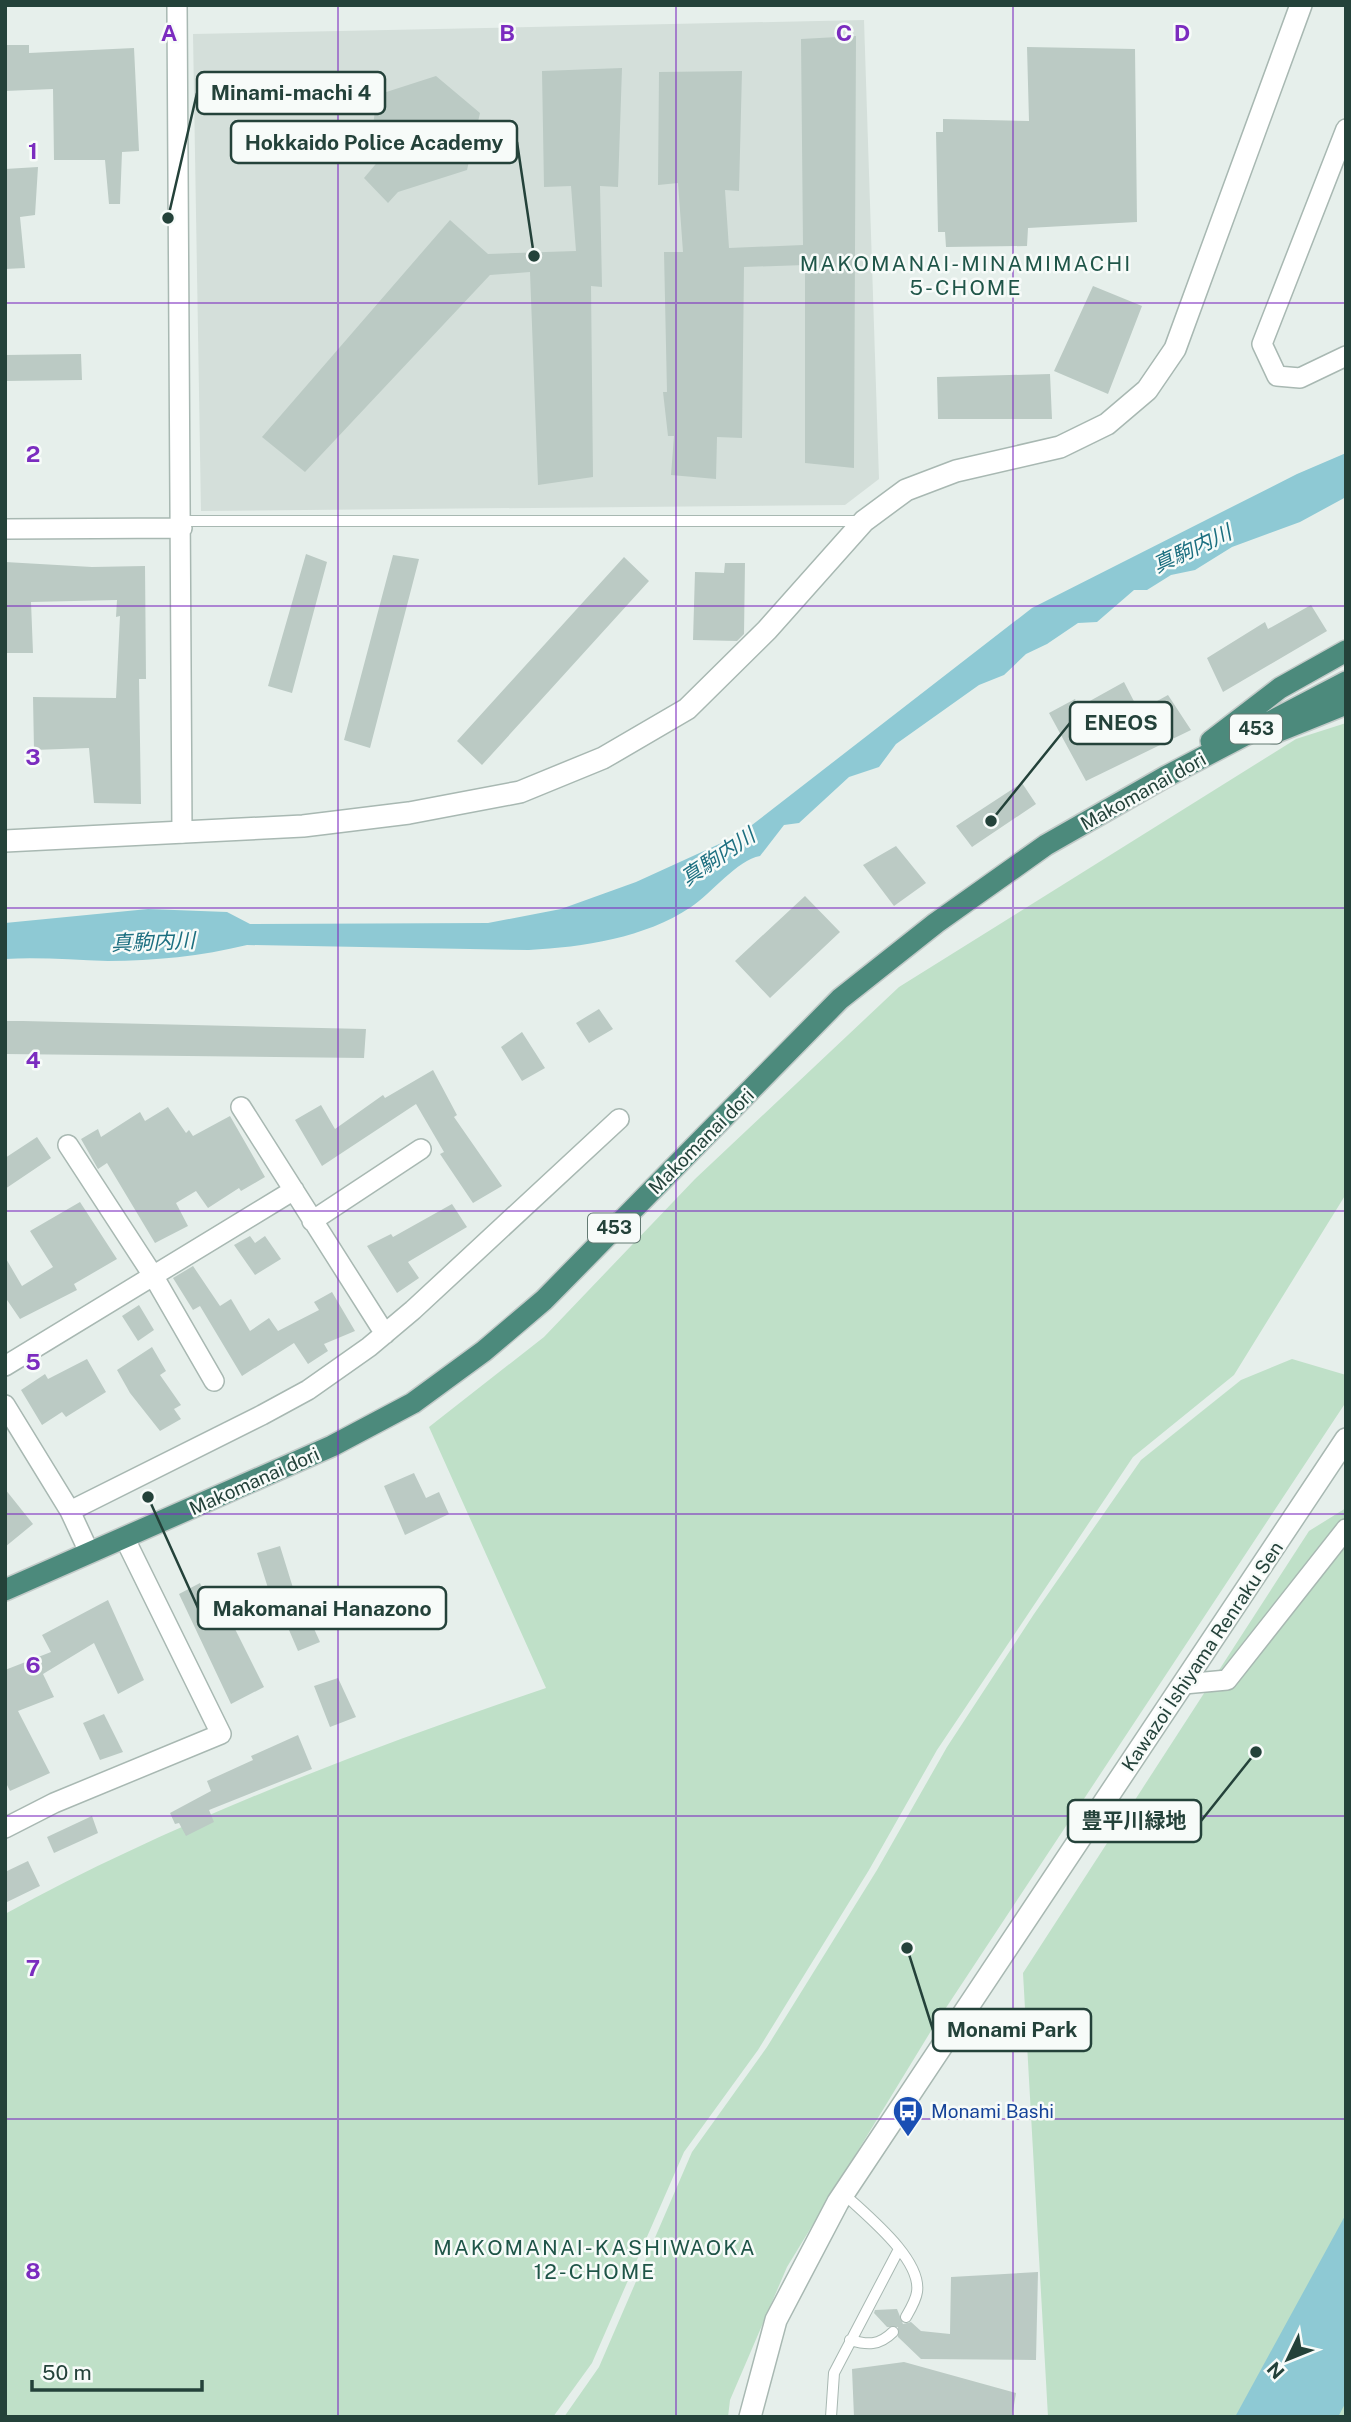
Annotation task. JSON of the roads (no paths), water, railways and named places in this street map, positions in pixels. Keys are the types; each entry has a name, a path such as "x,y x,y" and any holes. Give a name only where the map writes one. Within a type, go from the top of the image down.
{"highway":[{"path":"1165,777 1280,688 1346,651"},
{"name":"Makomanai dori","path":"5,1590 89,1552 125,1539 355,1433 413,1403 484,1351 544,1300 840,999 936,923 1046,845 1165,777 1346,682"},
{"path":"1165,777 1346,704"}],"street":[{"path":"177,5 182,833"},
{"path":"5,841 303,826 409,813 520,792 603,758 687,709 767,630 864,521 906,490 956,471 1059,447 1107,424 1147,390 1175,349 1301,5"},
{"path":"1346,129 1262,344 1277,376 1300,378 1346,356"},
{"path":"5,529 181,524"},
{"path":"241,1107 384,1334"},
{"path":"70,1511 308,1390 384,1334 619,1119"},
{"path":"68,1145 154,1277 214,1381"},
{"path":"312,1221 421,1149"},
{"path":"5,1366 294,1190"},
{"path":"5,1405 70,1511 89,1552"},
{"name":"Kawazoi Ishiyama Renraku Sen","path":"750,2417 776,2320 814,2244 843,2194 1346,1439"},
{"path":"1184,1684 1227,1680 1346,1530"},
{"path":"5,1828 54,1803 221,1734 125,1539"}],"lane":[{"path":"181,524 864,521"},
{"path":"843,2194 899,2249 914,2270 917,2292 906,2318"},
{"path":"831,2417 834,2373 899,2249"},
{"path":"850,2340 867,2345 885,2340 893,2332"}],"water":[{"name":"真駒内川","path":"1346,453 1346,497 1300,522 1232,547 1195,570 1171,575 1147,590 1134,590 1097,622 1078,623 1047,644 1026,654 1004,675 979,685 896,744 879,767 849,777 799,823 784,825 760,856 742,864 691,907 654,926 613,939 529,950 247,945 195,955 142,960 5,959 5,923 148,909 227,912 250,924 488,923 561,909 636,882 739,835 1032,608 1297,474"},
{"path":"1346,2214 1346,2402 1338,2417 1235,2417"}],"place":[{"name":"Minami-machi 4","path":"168,218"},
{"name":"Hokkaido Police Academy","path":"534,256"},
{"name":"ENEOS","path":"991,821"},
{"name":"Makomanai Hanazono","path":"148,1497"},
{"name":"豊平川緑地","path":"1256,1752"},
{"name":"Monami Park","path":"907,1948"},
{"name":"Monami Bashi","path":"908,2138"}],"district":[{"name":"MAKOMANAI-MINAMIMACHI 5-CHOME","path":"966,276"},
{"name":"MAKOMANAI-KASHIWAOKA 12-CHOME","path":"595,2260"}]}
